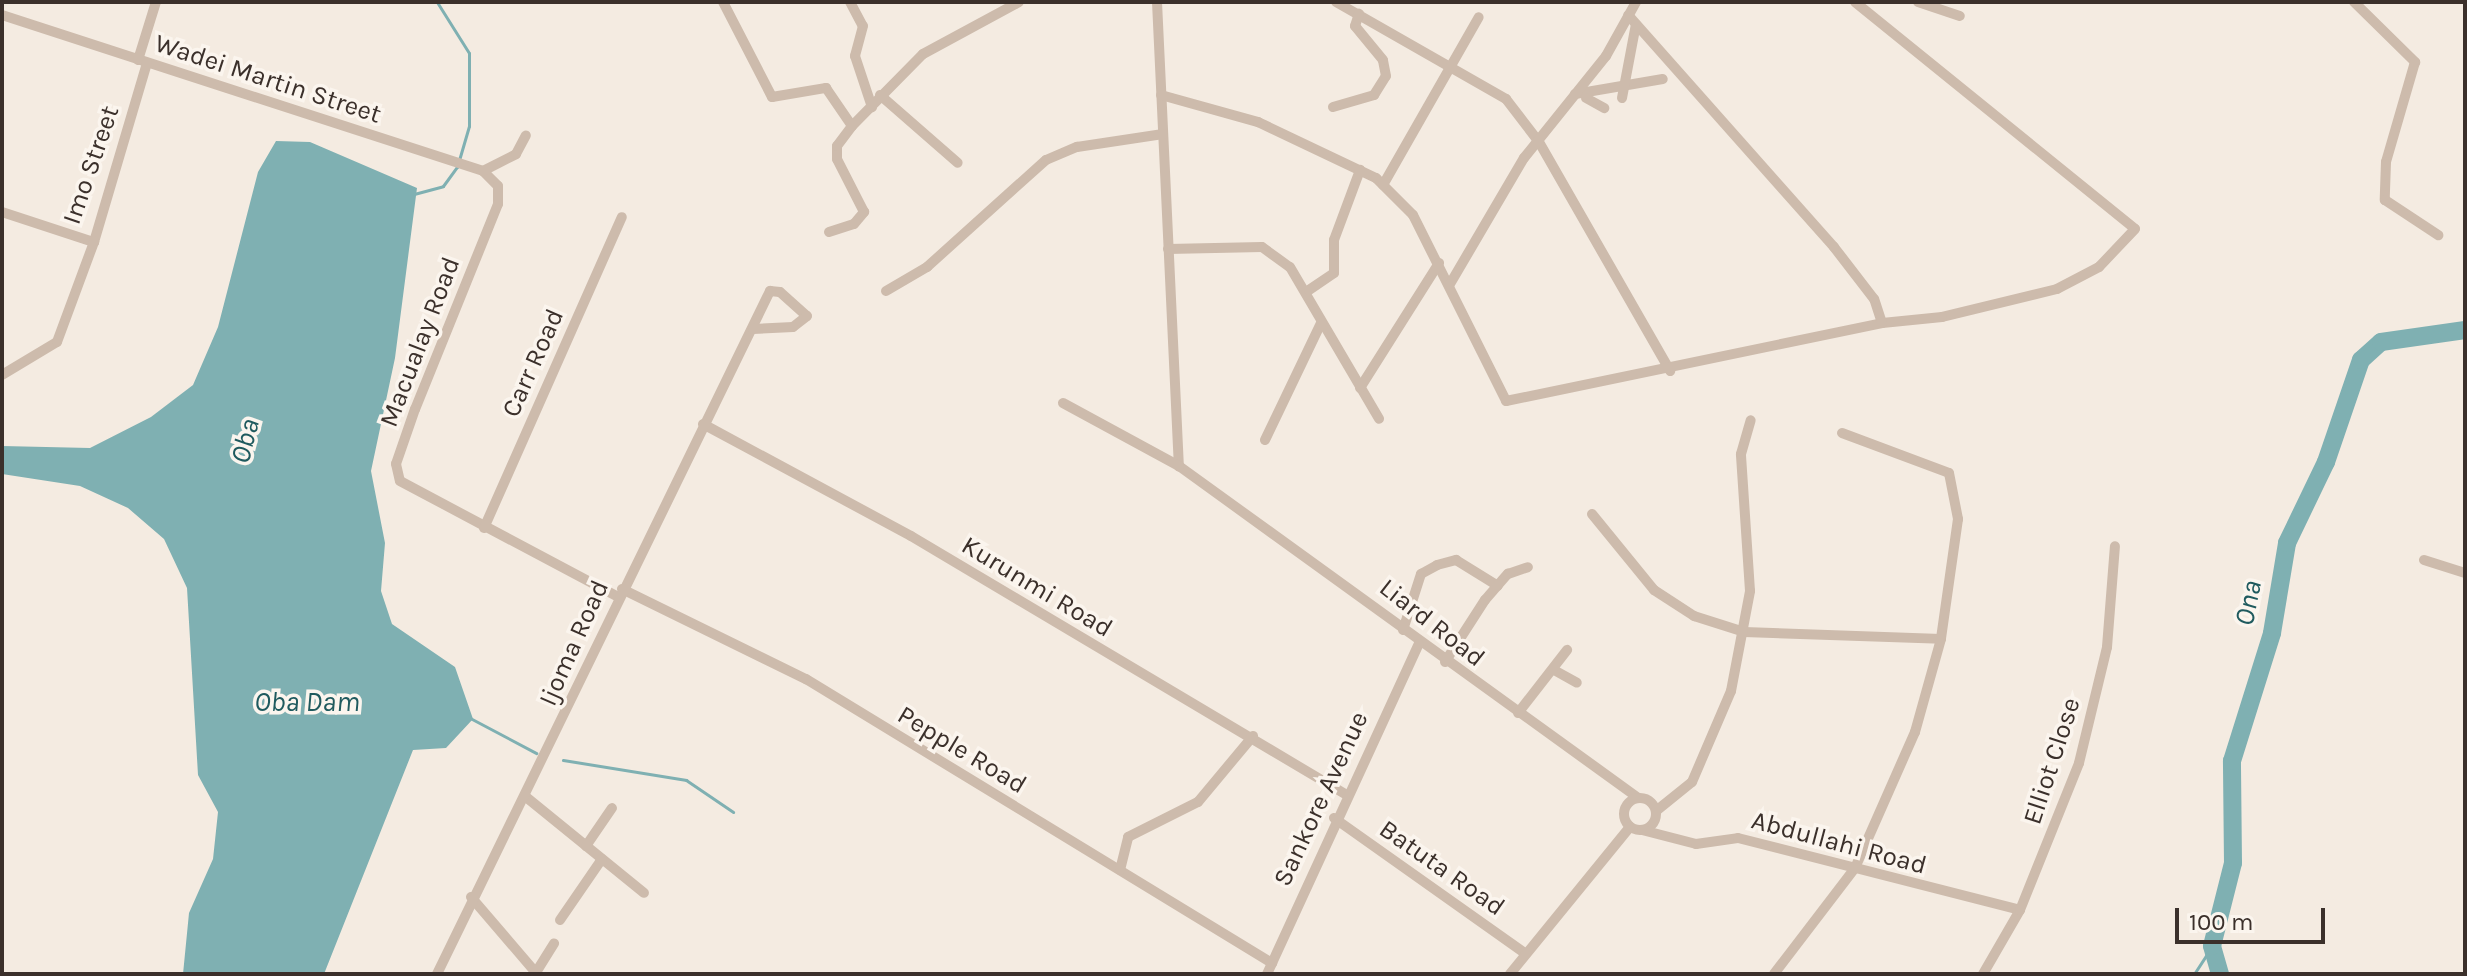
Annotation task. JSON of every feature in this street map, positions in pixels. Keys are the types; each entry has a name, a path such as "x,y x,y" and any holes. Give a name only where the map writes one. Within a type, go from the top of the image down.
{"street":[{"name":"Imo Street","path":"2,212 94,242 156,2"},
{"path":"723,2 769,95 788,99 807,87 826,88 852,126"},
{"path":"850,2 863,26 855,56 872,107"},
{"path":"829,232 854,224 864,212 837,159 837,146 852,126 923,54 1019,2"},
{"path":"1157,2 1179,466"},
{"path":"1336,2 1453,64 1506,99 1539,142 1670,371"},
{"path":"1624,93 1636,2"},
{"path":"1161,95 1258,122 1360,170 1383,185 1413,215 1506,401 1670,371 1882,323 1942,317 2057,289 2099,267 2135,229 1855,2"},
{"path":"2354,2 2415,62 2386,162 2385,200 2438,235"},
{"path":"1925,3 1960,16"},
{"path":"1333,107 1374,95 1386,76 1383,60 1355,26 1359,14"},
{"name":"Wadei Martin Street","path":"2,15 483,171"},
{"path":"1383,185 1479,17"},
{"path":"1450,284 1539,142 1580,96 1632,20"},
{"path":"1632,20 1834,247 1874,299 1882,323"},
{"path":"1580,96 1624,93 1663,79"},
{"path":"880,95 958,163"},
{"path":"1580,96 1604,108"},
{"path":"886,291 927,267 1046,160 1077,147 1163,134"},
{"path":"483,171 516,154 526,135"},
{"path":"1309,290 1334,273 1334,240 1360,170"},
{"name":"Macualay Road","path":"414,492 400,481 396,464 498,204 498,186 483,171"},
{"name":"Carr Road","path":"484,528 622,217"},
{"path":"2,375 57,342 71,320 94,242"},
{"path":"1168,249 1262,247 1309,290 1321,323 1379,419"},
{"path":"1360,388 1439,263"},
{"name":"Ijoma Road","path":"437,974 471,897 526,797 620,593 703,424 753,329 775,290 807,316 793,327 753,329"},
{"path":"1265,440 1321,323"},
{"name":"Liard Road","path":"1063,403 1179,466 1419,644 1637,797 1655,816"},
{"path":"1642,830 1676,801 1705,760 1744,632 1751,517 1741,454 1751,420"},
{"name":"Kurunmi Road","path":"703,424 1253,736 1345,794"},
{"path":"1774,974 1855,868 1915,732 1941,639 1958,519 1949,473 1842,433"},
{"name":"Pepple Road","path":"414,492 620,593 806,679 1120,870 1270,969"},
{"path":"1592,514 1674,606 1744,632 1941,639"},
{"name":"Elliot Close","path":"1983,974 2020,910 2091,720 2115,546"},
{"path":"1403,630 1421,574 1437,565 1456,560 1498,586"},
{"path":"2424,560 2465,573"},
{"path":"1445,662 1498,586 1528,567"},
{"name":"Sankore Avenue","path":"1270,969 1345,794 1419,644"},
{"path":"1518,713 1567,650"},
{"path":"1554,670 1577,683"},
{"path":"1120,870 1128,837 1198,802 1253,736"},
{"path":"526,797 644,893"},
{"path":"1510,974 1630,827 1623,813 1637,797"},
{"path":"586,846 612,808"},
{"path":"1655,816 1663,836"},
{"name":"Batuta Road","path":"1334,818 1526,954"},
{"name":"Abdullahi Road","path":"1630,827 1696,844 1738,838 2020,910"},
{"path":"560,920 602,859"},
{"path":"471,897 536,973 554,943"}],"water":[{"name":"Oba Dam","path":"276,141 310,142 417,188 395,358 371,471 385,543 381,591 392,624 455,667 473,719 446,748 413,750 324,974 183,974 189,913 213,859 218,812 198,775 187,588 164,539 128,508 80,486 2,474 2,446 90,448 151,417 193,385 218,327 258,172"}],"waterway":[{"name":"Oba","path":"414,194 443,186 457,167 469,126 469,53 437,2"},
{"name":"Ona","path":"2220,974 2212,946 2233,863 2232,761 2272,633 2287,543 2326,462 2361,360 2381,342 2465,330"},
{"path":"470,718 536,753"},
{"path":"563,760 686,780 733,812"},
{"path":"2194,974 2212,946"}]}
